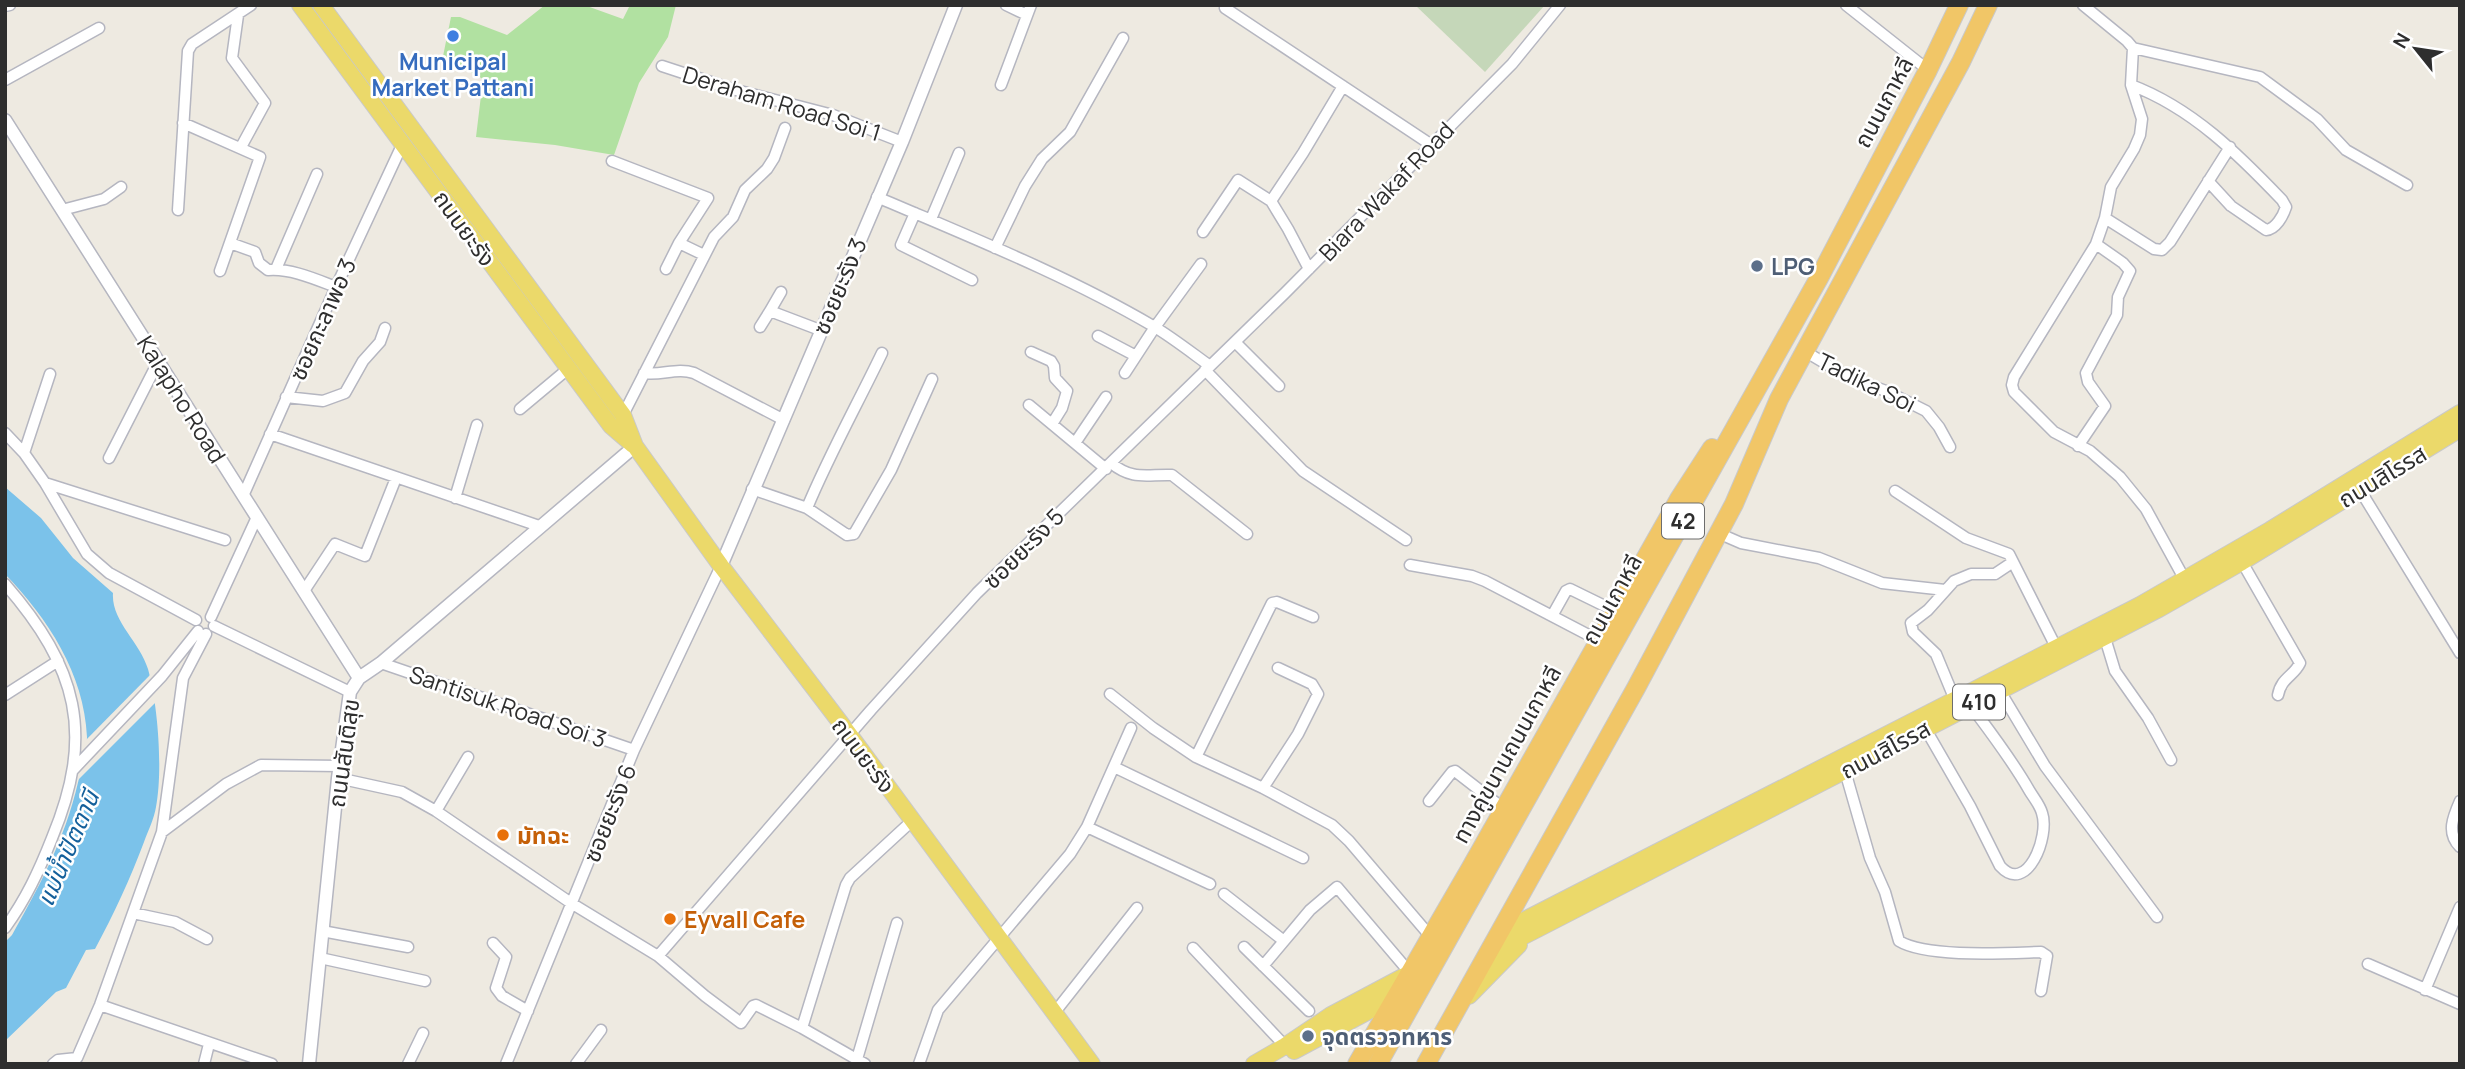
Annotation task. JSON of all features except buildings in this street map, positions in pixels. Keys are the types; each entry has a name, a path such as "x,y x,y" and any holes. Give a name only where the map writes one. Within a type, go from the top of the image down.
{"highway":[{"name":"ถนนเกาหลี","path":"1378,1064 1819,278 1959,5"},
{"path":"1426,1064 1636,688 1734,504 1779,399 1961,62 1988,5"},
{"path":"1909,105 1931,118"},
{"path":"1819,278 1852,266"},
{"name":"ทางคู่ขนานถนนเกาหลี","path":"1361,1059 1397,996 1408,970 1431,937 1504,810 1690,479 1770,364"}],"main road":[{"name":"ถนนยะรัง","path":"300,5 403,143 623,415 635,446 720,566 849,734 1092,1064"},
{"name":"ถนนยะรัง","path":"321,5 496,257 569,368 611,426 635,446"},
{"name":"ถนนสิโรรส","path":"1487,955 1925,728 2057,649 2185,580 2460,413"},
{"name":"ถนนสิโรรส","path":"1499,933 1963,703 2000,691 2105,638 2242,562 2460,429"},
{"path":"1530,877 1527,896 1531,901 1537,905 1554,905"},
{"path":"1457,1008 1534,932"},
{"path":"1254,1064 1408,970"},
{"path":"1269,1064 1397,996"},
{"path":"1346,1023 1359,1028 1365,1036 1361,1059"}],"street":[{"path":"178,210 188,51 192,44 251,5"},
{"name":"ซอยยะรัง 3","path":"720,566 902,142 956,5"},
{"path":"1001,85 1029,10 1006,5"},
{"name":"Biara Wakaf Road","path":"1208,368 1512,64 1560,5"},
{"path":"1846,5 1928,70"},
{"path":"2083,5 2133,48 2260,77 2317,118 2346,150 2407,185"},
{"path":"1225,8 1430,144"},
{"path":"238,15 232,58 265,103 241,147"},
{"path":"5,80 99,28"},
{"path":"995,248 1025,186 1042,159 1070,132 1123,38"},
{"path":"2133,48 2132,85 2142,119 2140,135 2111,187 2096,244 2014,377 2012,385 2014,392 2054,432 2100,458 2134,492 2185,580"},
{"name":"Deraham Road Soi 1","path":"663,66 732,89 832,115 902,142"},
{"path":"2132,85 2166,100 2230,147 2282,200 2285,211 2275,226 2266,230 2231,206 2208,181"},
{"path":"1270,201 1343,86"},
{"name":"Kalapho Road","path":"5,120 11,141 62,210 359,678"},
{"path":"183,123 260,157 220,271"},
{"path":"623,415 714,237 733,217 745,190 767,169 785,128"},
{"name":"ซอยกะลาพอ 3","path":"243,496 403,143"},
{"path":"2105,218 2154,250 2162,250 2230,147"},
{"path":"931,219 959,153"},
{"path":"612,162 708,198 666,269"},
{"path":"276,269 317,174"},
{"path":"1203,232 1238,180 1270,201 1308,269"},
{"path":"62,210 104,199 121,187"},
{"path":"877,197 1079,287 1155,327 1208,368 1303,471 1406,540"},
{"path":"915,213 901,245 972,280"},
{"path":"230,243 255,252 262,267 268,270 276,269 336,287"},
{"path":"679,243 704,256"},
{"path":"2078,446 2105,406 2088,382 2087,373 2117,315 2118,297 2130,271 2096,244"},
{"path":"1125,373 1201,264"},
{"path":"760,327 781,292"},
{"path":"770,312 820,330"},
{"path":"286,397 323,401 345,393 363,361 380,342 385,328"},
{"path":"1098,336 1136,356"},
{"path":"1235,342 1279,386"},
{"path":"1031,352 1051,361 1055,378 1067,391 1062,408 1052,424"},
{"name":"Tadika Soi","path":"1806,352 1850,378 1886,391 1926,411 1950,447"},
{"path":"807,508 828,459 882,353"},
{"path":"109,458 158,362"},
{"path":"520,409 569,368"},
{"name":"ซอยยะรัง 5","path":"658,956 849,734 977,593 1208,368"},
{"path":"643,373 667,374 680,370 694,373 784,420"},
{"path":"24,453 50,374"},
{"path":"752,489 807,508 847,535 854,534 891,470 932,379"},
{"path":"1075,443 1106,397"},
{"path":"1029,405 1075,443 1123,473 1149,476 1170,474 1176,477 1247,534"},
{"path":"455,498 477,425"},
{"path":"5,433 45,482 87,554 109,573 205,626 350,692"},
{"path":"270,434 539,526"},
{"name":"ถนนสันติสุข","path":"309,1064 339,772 350,692 359,678 635,446"},
{"path":"304,592 335,544 365,556 396,478"},
{"path":"45,482 225,540"},
{"path":"2360,490 2460,653"},
{"path":"1895,491 1966,538 2004,551 2057,649"},
{"path":"77,1058 100,1005 162,832 183,678 257,517"},
{"path":"1718,533 1741,543 1819,558 1882,583 1945,590"},
{"path":"1925,728 1970,806 2000,866 2013,876 2021,873 2033,862 2037,853 2043,835 2042,813 2018,771 1963,703 1936,654 1910,626 1913,620 1928,610 1945,590 1961,577 1995,574 2012,562"},
{"path":"2242,562 2300,663 2297,670 2283,681 2278,695"},
{"path":"1410,565 1472,576 1598,640"},
{"name":"ซอยยะรัง 6","path":"506,1064 635,750 720,566"},
{"path":"5,584 51,644 69,689 75,721 76,767 62,814 34,884 5,928"},
{"path":"1552,616 1570,589 1615,611"},
{"path":"1196,757 1272,603 1277,602 1313,617"},
{"path":"76,767 205,626"},
{"path":"2105,638 2116,671 2148,718 2171,760"},
{"path":"5,695 58,661"},
{"name":"Santisuk Road Soi 3","path":"380,663 635,750"},
{"path":"170,667 183,678"},
{"path":"1263,788 1298,734 1318,694 1312,684 1278,668"},
{"path":"2000,691 2045,766 2157,917"},
{"path":"1111,694 1153,728 1196,757 1263,788 1332,825 1431,937"},
{"path":"919,1064 938,1010 1070,854 1087,827 1131,728"},
{"path":"436,811 468,757"},
{"path":"162,832 226,784 261,765 339,772 401,792 436,811 571,903 658,956 741,1023 756,1005 861,1062 897,923"},
{"path":"1114,766 1303,858"},
{"path":"1429,801 1455,771 1504,810"},
{"path":"1845,771 1870,858 1885,892 1899,941 1912,946 1964,953 2041,952 2047,956 2041,991"},
{"path":"2460,801 2451,827 2452,836 2460,847"},
{"path":"802,1028 845,885 913,820"},
{"path":"1087,827 1210,884"},
{"path":"1263,966 1310,910 1337,887 1408,970"},
{"path":"1224,894 1284,942"},
{"path":"2425,990 2460,907"},
{"path":"1055,1012 1137,908"},
{"path":"133,913 175,922 207,939"},
{"path":"322,931 408,947"},
{"path":"493,943 506,957 497,991 527,1011"},
{"path":"1244,947 1309,1011"},
{"path":"1193,948 1285,1046"},
{"path":"320,958 425,981"},
{"path":"2368,964 2460,1004"},
{"path":"100,1005 272,1064"},
{"path":"576,1064 601,1030"},
{"path":"408,1064 423,1033"},
{"path":"204,1064 209,1044"},
{"path":"53,1064 58,1060 77,1058 88,1064"}],"green space":[{"path":"545,5 584,5 623,19 630,5 676,5 668,37 639,83 614,155 555,145 476,137 483,79 469,71 441,66 451,17 460,17 507,35"},
{"path":"1415,5 1545,5 1485,72"}],"water":[{"name":"แม่น้ำปัตตานี","path":"5,487 41,518 73,558 113,593 116,613 148,669 159,757 158,792 152,820 127,883 95,949 86,950 66,988 56,992 5,1041 5,942 12,935 34,894 62,835 76,792 87,737 79,691 61,648 36,609 5,574"}],"pier":[{"path":"152,673 158,700 77,781 82,744"}],"place":[{"name":"Municipal Market Pattani","path":"453,36"},
{"name":"LPG","path":"1757,266"},
{"name":"มัทฉะ","path":"503,835"},
{"name":"Eyvall Cafe","path":"670,919"},
{"name":"จุดตรวจทหาร","path":"1308,1036"}]}
